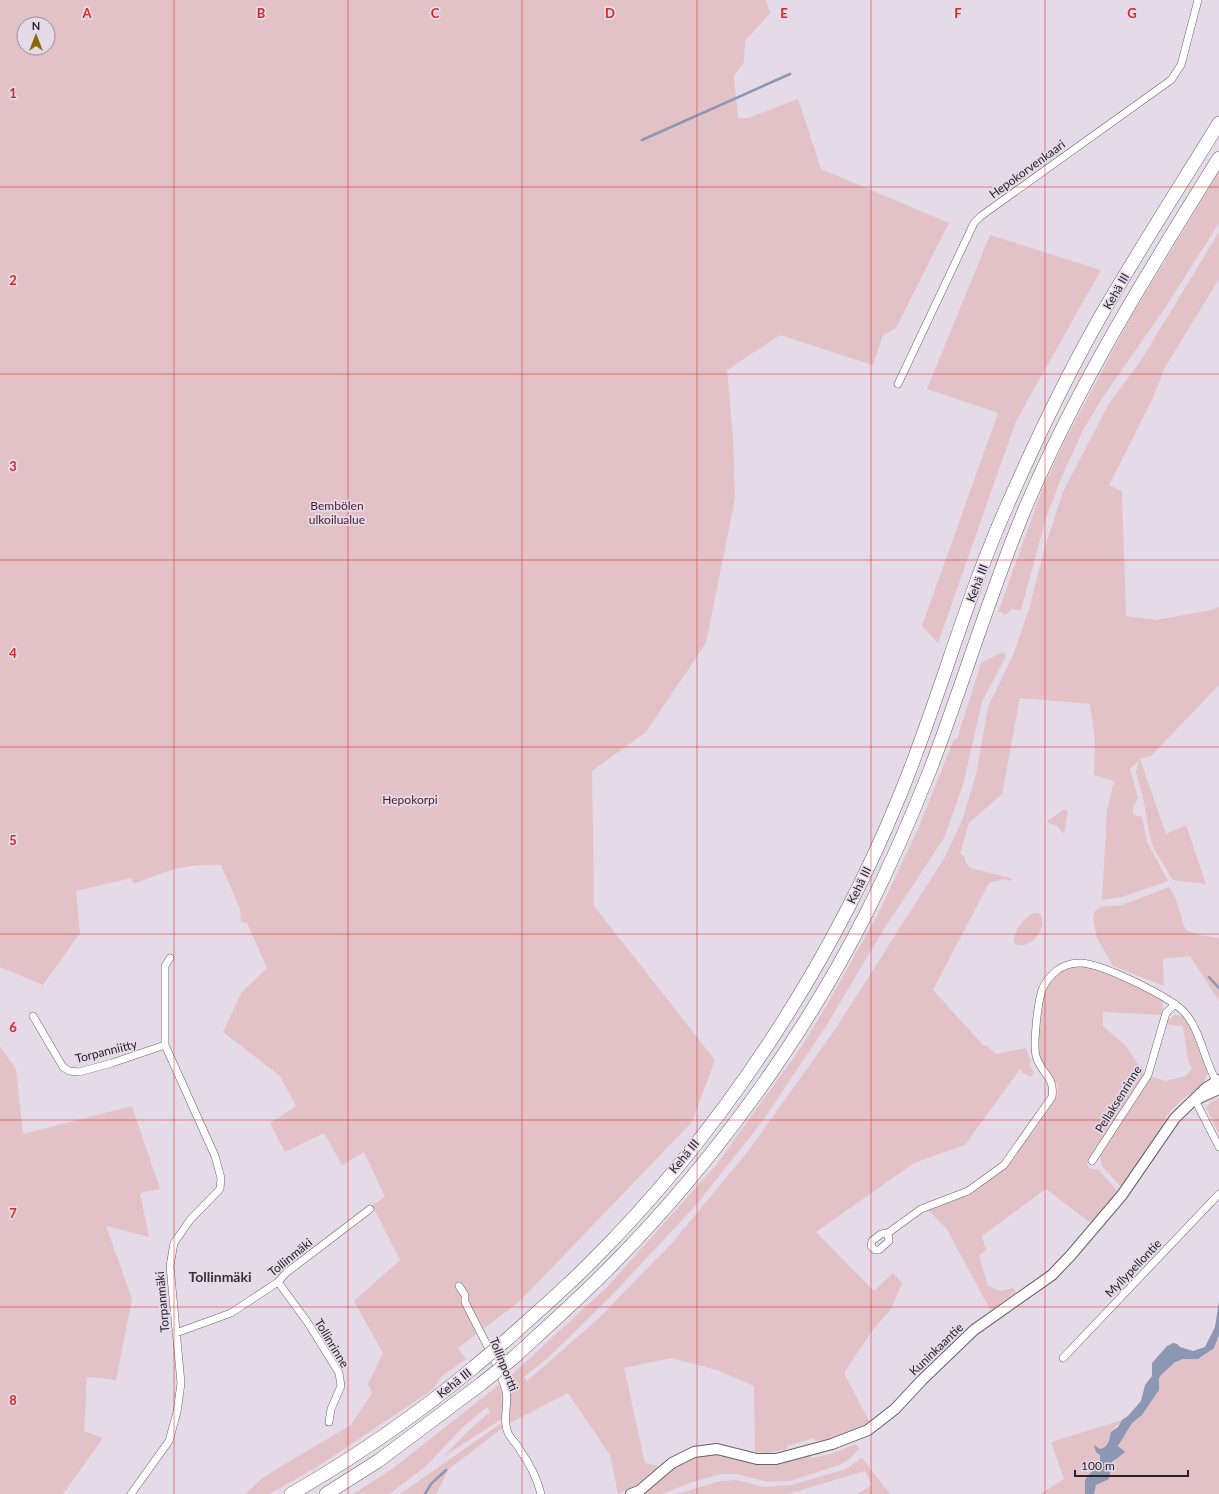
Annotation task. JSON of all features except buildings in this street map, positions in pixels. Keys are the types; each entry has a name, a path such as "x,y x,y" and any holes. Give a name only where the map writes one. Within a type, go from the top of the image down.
{"highway":[{"name":"Kehä III","path":"291,1494 372,1443 429,1403 504,1342 589,1264 657,1190 733,1094 778,1029 814,970 863,878 900,797 978,578 1029,457 1098,321 1219,123"},
{"name":"Kehä III","path":"326,1494 378,1461 482,1384 562,1314 616,1261 692,1176 771,1071 832,974 865,915 900,842 931,767 1014,535 1045,464 1080,392 1116,325 1219,158"}],"main road":[{"name":"Kuninkaantie","path":"631,1494 639,1490 672,1463 694,1452 717,1449 757,1459 776,1459 832,1444 868,1430 895,1409 922,1380 974,1330 1052,1276 1071,1256 1122,1195 1174,1118 1195,1100 1218,1084"}],"street":[{"name":"Hepokorvenkaari","path":"898,384 974,223 981,216 1171,80 1181,65 1198,0"},
{"name":"Torpanmäki","path":"131,1494 169,1441 177,1412 181,1383 170,1266 174,1243 190,1220 220,1189 221,1178 215,1156 202,1125 165,1045 165,966 170,958"},
{"path":"888,1234 922,1208 968,1191 1004,1164 1052,1097 1052,1082 1040,1066 1034,1050 1042,992 1046,981 1054,972 1065,965 1079,963 1087,964 1132,981 1165,997 1174,1004 1184,1012 1192,1022 1218,1084"},
{"name":"Pellaksenrinne","path":"1092,1161 1148,1075 1166,1013 1174,1004"},
{"name":"Torpanniitty","path":"33,1016 63,1067 69,1071 79,1072 112,1063 165,1045"},
{"path":"1195,1100 1219,1147"},
{"name":"Myllypellontie","path":"1063,1358 1219,1194"},
{"name":"Tollinmäki","path":"176,1334 232,1313 278,1282 286,1273 370,1209"},
{"name":"Tollinrinne","path":"278,1282 308,1323 339,1373 341,1386 331,1409 329,1422"},
{"name":"Tollinportti","path":"459,1286 465,1296 465,1302 494,1362 505,1390 507,1404 505,1419 509,1433 531,1467 537,1479 540,1494"}],"green space":[{"name":"Bembölen ulkoilualue","path":"0,0 766,0 770,13 745,41 744,62 734,76 738,118 748,118 798,99 821,169 949,223 896,328 883,335 873,365 780,335 727,370 733,437 735,499 706,643 646,732 592,771 594,906 715,1060 692,1122 519,1302 458,1348 466,1359 442,1376 432,1390 320,1465 280,1488 269,1494 245,1494 260,1480 283,1465 351,1425 372,1393 368,1384 383,1353 354,1301 400,1260 372,1205 385,1197 364,1152 342,1165 324,1133 285,1152 270,1123 296,1106 280,1076 223,1032 241,993 267,968 247,923 241,922 240,909 221,865 197,865 156,875 134,884 131,878 76,891 80,933 43,985 0,967"},
{"path":"1219,172 1219,223 1165,308 1103,397 1083,430 1062,476 1046,518 1021,610 1012,609 1005,615 1002,612 998,612 1042,490 1066,438 1131,317"},
{"path":"1219,232 1219,279 1164,369 1152,400 1109,485 1122,491 1126,616 1156,620 1211,610 1219,607 1219,685 1151,756 1140,759 1166,834 1186,825 1206,884 1173,880 1154,849 1136,772 1139,760 1130,769 1138,798 1133,808 1133,813 1134,815 1142,817 1147,842 1168,881 1122,897 1102,900 1107,810 1114,781 1094,775 1095,741 1090,704 1020,698 1002,794 969,823 960,854 964,856 966,863 971,868 1013,879 1009,881 1005,879 989,883 933,990 984,1046 986,1045 996,1054 1026,1048 1031,1062 1029,1064 1034,1072 1031,1077 1022,1073 1020,1069 965,1145 914,1163 816,1232 874,1291 893,1273 902,1283 891,1309 871,1332 844,1373 871,1425 835,1438 815,1441 814,1438 787,1446 787,1449 769,1453 755,1452 754,1386 717,1370 671,1358 624,1368 645,1463 659,1466 635,1486 618,1494 610,1455 568,1393 510,1423 505,1381 607,1287 717,1164 802,1046 878,914 919,827 954,739 957,739 981,663 1003,652 1006,656 982,702 963,785 944,838 882,932 828,1023 764,1119 697,1204 614,1293 549,1357 524,1377 527,1381 599,1318 672,1243 749,1150 834,1031 945,857 962,821 976,775 988,707 1013,655 1029,609 1045,547 1063,492 1108,405 1140,362"},
{"path":"990,235 1101,270 1016,421 938,643 922,626 998,413 927,389"},
{"path":"1065,809 1068,812 1064,834 1057,826 1046,822"},
{"path":"1169,887 1177,902 1186,930 1199,935 1219,938 1219,1001 1190,956 1163,959 1164,986 1113,966 1097,938 1093,918 1094,912 1100,907 1122,905"},
{"path":"1034,913 1039,913 1042,919 1040,932 1031,942 1026,945 1014,943 1017,929 1023,921"},
{"path":"1076,966 1090,967 1160,996 1163,999 1162,1015 1103,1012 1103,1026 1126,1046 1145,1075 1087,1163 1088,1167 1098,1169 1119,1193 1092,1224 1046,1189 982,1236 986,1250 979,1256 988,1286 1001,1291 1013,1288 1018,1294 994,1310 989,1308 947,1229 928,1210 967,1196 1007,1167 1047,1112 1058,1093 1058,1086 1040,1060 1037,1049 1044,999 1048,985 1056,976 1065,969"},
{"path":"1174,1015 1183,1016 1193,1030 1209,1073 1207,1074 1204,1084 1184,1098 1165,1117 1167,1119 1123,1189 1102,1166 1100,1156 1150,1076 1165,1081 1186,1076 1192,1069 1188,1060 1183,1026 1165,1024"},
{"path":"0,1046 16,1069 23,1134 132,1106 160,1189 140,1193 149,1237 106,1226 132,1299 116,1380 87,1377 84,1431 103,1438 63,1494 0,1494"},
{"path":"1219,1098 1219,1134 1206,1108 1211,1102"},
{"path":"1219,1335 1219,1494 1094,1494 1096,1485 1109,1477 1123,1434 1156,1379 1175,1359 1199,1357 1218,1340"},
{"path":"500,1384 504,1401 503,1418 443,1457 465,1434 490,1412 487,1407 464,1426 425,1467 389,1494 353,1494 392,1469"},
{"path":"1122,1420 1112,1432 1106,1446 1100,1449 1097,1446 1096,1452 1100,1454 1100,1461 1085,1494 1040,1494 1064,1479 1051,1442"},
{"path":"503,1422 504,1427 449,1469 436,1494 400,1494"},
{"path":"855,1444 859,1449 848,1460 839,1465 790,1481 768,1482 737,1474 721,1474 692,1482 662,1494 639,1494 678,1463 694,1456 712,1454 810,1454 811,1458 831,1454"},
{"path":"862,1458 890,1494 857,1494 872,1485 865,1471 788,1494 677,1494 720,1481 737,1480 763,1487 791,1485 846,1469"}],"water":[{"path":"1219,1301 1219,1335 1214,1348 1198,1359 1183,1359 1175,1362 1161,1375 1159,1378 1159,1390 1142,1415 1132,1423 1118,1446 1125,1452 1112,1462 1109,1479 1096,1485 1094,1494 1085,1494 1085,1480 1100,1461 1100,1455 1096,1452 1094,1445 1100,1449 1105,1447 1108,1443 1111,1432 1118,1427 1122,1420 1128,1416 1141,1401 1145,1385 1152,1376 1152,1363 1167,1346 1173,1343 1193,1351 1205,1347 1215,1327"}],"waterway":[{"path":"642,140 790,74"},
{"path":"1209,977 1219,988"},
{"path":"425,1494 431,1484 446,1470"}],"district":[{"name":"Tollinmäki","path":"220,1276"}],"park label":[{"name":"Hepokorpi","path":"410,799"}]}
